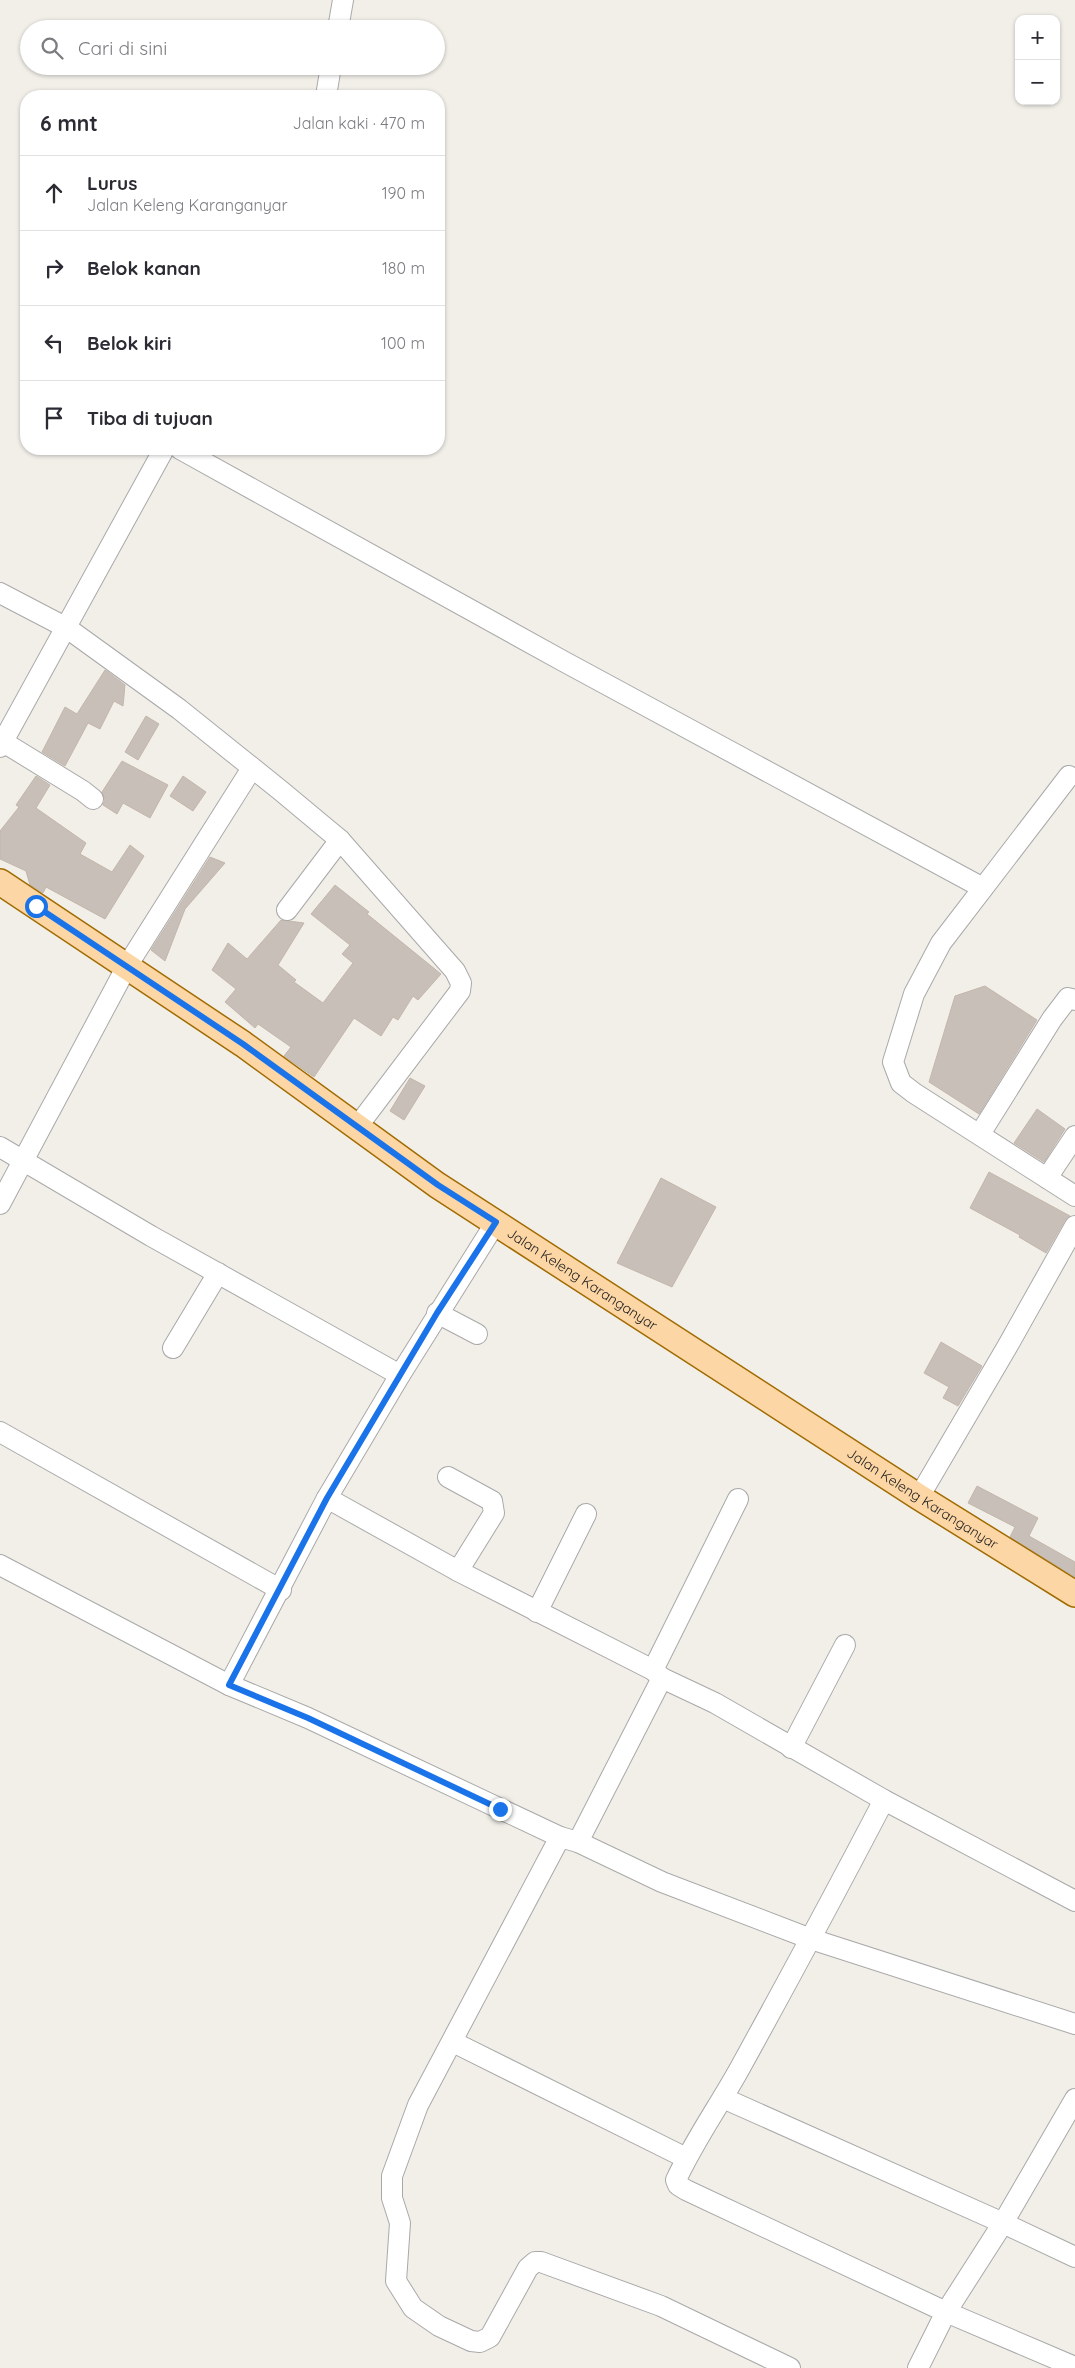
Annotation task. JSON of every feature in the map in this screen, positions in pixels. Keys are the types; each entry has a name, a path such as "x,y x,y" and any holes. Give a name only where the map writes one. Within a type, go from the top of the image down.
{"main road":[{"name":"Jalan Keleng Karanganyar","path":"0,882 243,1044 438,1185 919,1497 1075,1594"}],"street":[{"path":"340,20 343,0"},
{"path":"327,90 330,75"},
{"path":"93,799 83,791 1,743 67,628 161,455"},
{"path":"191,455 580,670 983,888"},
{"path":"0,593 67,628 179,709 340,840 456,971 461,983 460,991 357,1127"},
{"path":"0,1204 127,966 252,768"},
{"path":"1069,776 941,943 914,994 893,1062 902,1083 1075,1196"},
{"path":"287,910 340,840"},
{"path":"980,1134 1052,1019 1073,995"},
{"path":"1047,1178 1075,1136"},
{"path":"0,1147 218,1273 400,1375"},
{"path":"229,1685 327,1498 437,1313 496,1222"},
{"path":"919,1497 1075,1226"},
{"path":"173,1348 218,1273"},
{"path":"437,1313 477,1334"},
{"path":"0,1432 280,1590"},
{"path":"448,1477 492,1501 494,1507 494,1513 458,1571"},
{"path":"327,1498 458,1571 715,1703 884,1800 1075,1901"},
{"path":"738,1499 658,1674 569,1839 418,2105 392,2176 392,2198 400,2223 396,2281 413,2308 439,2326 471,2341 487,2340 528,2268 535,2262 541,2262 661,2306 790,2368"},
{"path":"537,1612 586,1514"},
{"path":"0,1566 229,1685 308,1718 662,1882 811,1939 1075,2024"},
{"path":"791,1748 844,1644"},
{"path":"884,1800 811,1939 723,2098 686,2158 676,2180 678,2185 686,2190 946,2312 1075,2367"},
{"path":"453,2042 686,2158"},
{"path":"723,2098 1004,2223 1075,2257"},
{"path":"918,2368 946,2312 1004,2223 1075,2099"}],"building":[{"path":"105,670 125,685 123,706 114,701 100,729 88,723 65,766 42,752 65,707 77,714"},
{"path":"146,716 159,724 138,760 125,752"},
{"path":"122,761 168,785 150,818 123,803 117,814 103,805 105,800 102,792"},
{"path":"36,776 50,785 36,808 86,843 80,854 112,872 130,845 144,856 105,919 46,887 43,893 30,885 26,871 0,859 0,831 19,807 16,805"},
{"path":"183,776 206,792 193,811 170,796"},
{"path":"210,857 225,863 185,909 165,961 151,950"},
{"path":"335,885 369,912 367,914 441,974 418,1000 413,996 398,1020 393,1017 381,1036 354,1018 314,1077 284,1056 291,1047 258,1024 255,1028 225,1002 236,989 212,970 228,943 247,959 281,920 304,923 278,965 296,980 294,982 323,1003 353,963 342,954 350,945 311,914"},
{"path":"985,986 1037,1020 979,1114 929,1082 955,996"},
{"path":"410,1078 425,1086 404,1120 390,1111"},
{"path":"1037,1109 1065,1129 1044,1162 1014,1143"},
{"path":"989,1172 1070,1216 1065,1220 1046,1253 1019,1237 1020,1235 970,1208"},
{"path":"661,1178 716,1207 672,1287 617,1263"},
{"path":"941,1342 982,1366 958,1406 943,1398 949,1387 924,1373"},
{"path":"977,1486 1038,1518 1029,1536 1075,1562 1075,1577 1010,1537 1015,1527 968,1503"}],"route":[{"path":"36,906 243,1044 438,1185 496,1222 437,1313 327,1498 229,1685 308,1718 500,1809"}]}
